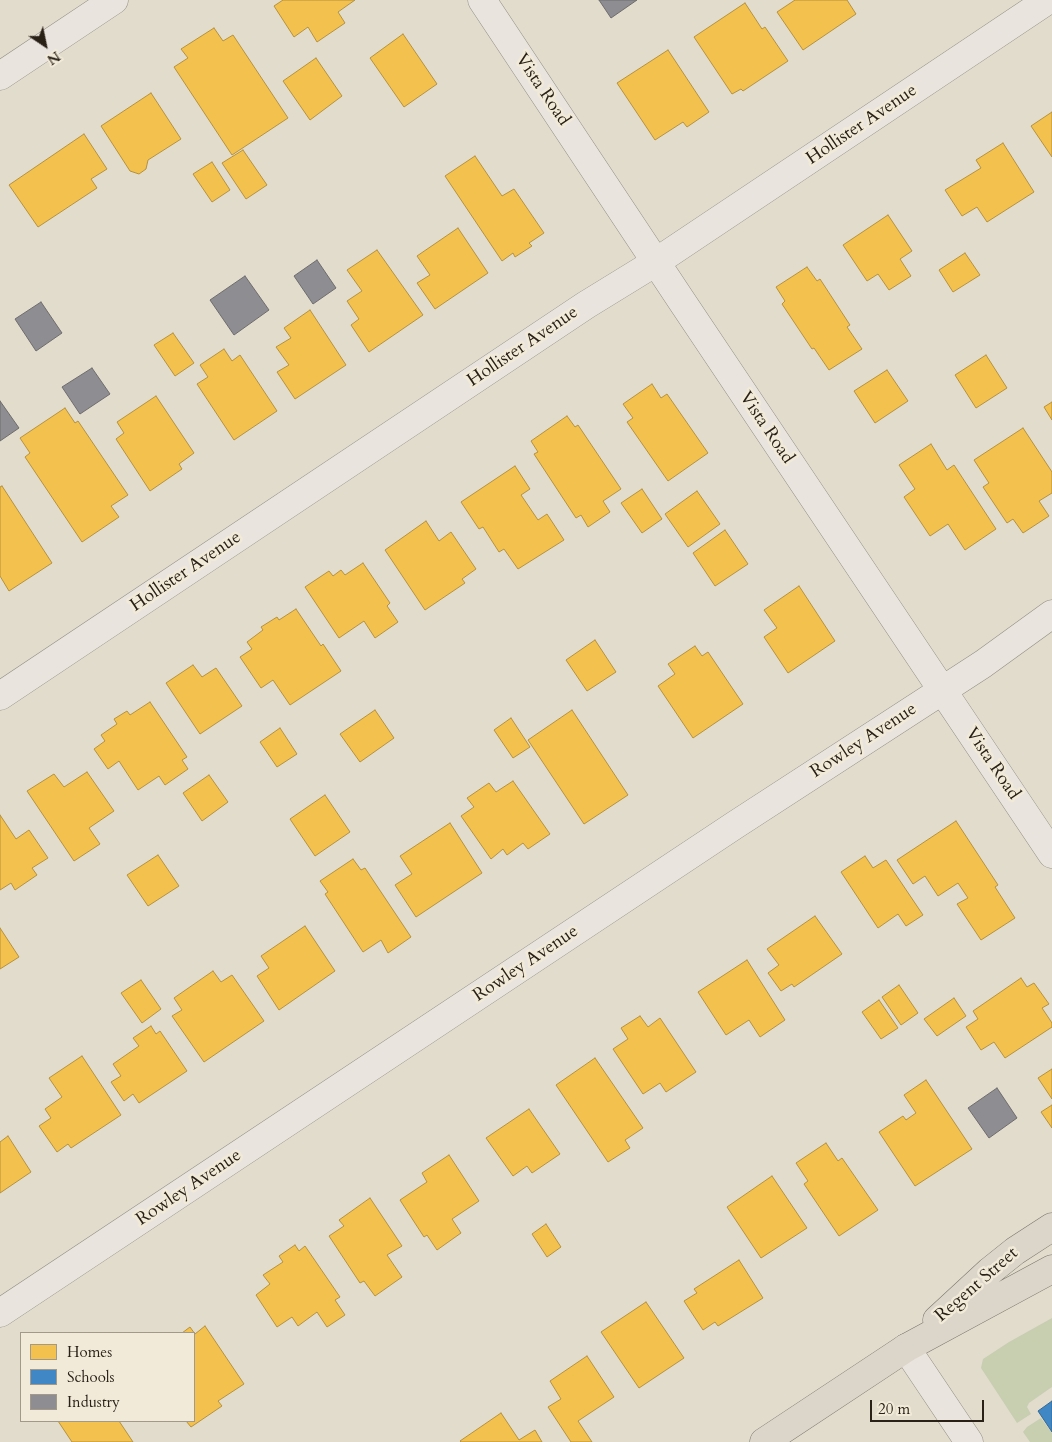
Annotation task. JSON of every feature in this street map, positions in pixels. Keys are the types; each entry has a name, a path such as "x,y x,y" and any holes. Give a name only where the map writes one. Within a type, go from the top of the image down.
{"main road":[{"name":"Regent Street","path":"906,1348 990,1271 1015,1251 1052,1227"},
{"name":"Regent Street","path":"764,1442 906,1348 1052,1269"}],"street":[{"path":"0,76 114,0"},
{"name":"Vista Road","path":"482,0 1052,854"},
{"name":"Hollister Avenue","path":"0,696 586,305 656,262 1048,0"},
{"name":"Rowley Avenue","path":"0,1313 735,825 983,664 1052,614"},
{"path":"906,1348 969,1442"}],"green space":[{"path":"1052,1318 1052,1387 1029,1403 1027,1407 1031,1414 1017,1423 981,1368 983,1359"},
{"path":"1041,1418 1052,1433 1052,1442 1030,1442 1023,1432"}],"building: Homes":[{"path":"283,0 355,0 338,12 345,23 317,42 308,27 294,37 274,6"},
{"path":"795,0 847,0 856,14 803,50 777,12"},
{"path":"745,3 762,29 765,27 788,61 743,91 741,89 732,94 694,37"},
{"path":"214,28 223,41 233,35 288,118 232,155 174,67 188,58 181,49"},
{"path":"403,34 437,84 404,107 370,58"},
{"path":"668,50 709,112 687,127 683,122 655,140 617,83"},
{"path":"316,58 342,96 310,120 283,81"},
{"path":"151,93 181,139 148,160 146,169 139,174 130,171 101,126"},
{"path":"1052,112 1052,157 1031,126"},
{"path":"84,134 107,169 91,179 97,188 38,227 9,185"},
{"path":"1003,143 1034,192 987,222 977,207 962,216 945,190 981,168 976,160"},
{"path":"243,150 267,185 246,199 222,163"},
{"path":"475,156 502,196 514,189 544,233 529,243 532,246 515,257 513,253 502,261 445,176"},
{"path":"212,162 230,190 212,202 193,174"},
{"path":"888,215 912,251 900,259 911,276 889,290 878,274 867,281 843,245"},
{"path":"458,228 488,273 435,309 417,283 430,275 417,256"},
{"path":"377,250 423,315 369,352 351,325 359,319 347,301 362,291 347,270"},
{"path":"965,253 980,275 953,292 939,270"},
{"path":"807,267 817,281 820,279 850,325 847,327 862,349 829,370 814,348 812,349 782,304 785,301 776,287"},
{"path":"310,310 346,365 295,399 277,372 289,365 276,347 291,338 284,328"},
{"path":"173,333 194,363 175,376 154,345"},
{"path":"224,349 232,361 240,355 277,411 234,440 197,384 208,377 200,365"},
{"path":"986,355 1007,388 976,408 955,375"},
{"path":"887,370 908,401 875,423 854,391"},
{"path":"652,384 661,398 667,394 708,453 668,481 627,422 633,418 623,404"},
{"path":"156,396 194,453 179,464 182,469 150,491 116,439 124,433 117,422"},
{"path":"1052,402 1052,420 1044,407"},
{"path":"65,408 75,423 78,421 128,495 111,506 119,517 82,542 25,457 30,453 20,438"},
{"path":"567,416 575,427 578,425 621,489 603,501 610,512 588,527 581,515 576,518 534,454 538,452 531,441"},
{"path":"1023,428 1052,472 1052,493 1039,501 1049,516 1023,533 1013,519 1007,523 983,487 989,483 974,460"},
{"path":"931,444 947,470 954,465 996,529 965,550 948,524 930,536 904,497 915,489 899,465"},
{"path":"515,466 530,489 521,495 538,520 547,514 564,540 518,569 504,549 499,552 483,527 479,529 461,502"},
{"path":"2,486 52,563 9,591 0,576 0,487"},
{"path":"642,489 662,519 642,533 621,503"},
{"path":"697,491 720,524 688,547 665,514"},
{"path":"426,521 439,541 451,532 476,569 462,579 465,583 425,610 385,550"},
{"path":"725,530 748,564 715,586 693,553"},
{"path":"363,563 390,603 387,606 398,622 375,638 364,621 339,638 305,587 329,571 333,576 341,570 345,575"},
{"path":"799,586 835,641 788,673 764,637 777,628 764,610"},
{"path":"296,609 321,646 323,644 341,671 290,705 273,680 261,688 240,657 252,649 247,642 263,630 261,627 277,617 279,620"},
{"path":"595,640 616,672 587,691 566,660"},
{"path":"695,646 702,656 708,652 743,704 693,738 658,686 675,674 668,664"},
{"path":"193,665 202,677 216,668 242,706 200,734 166,683"},
{"path":"150,702 187,757 182,760 188,769 165,785 159,776 138,790 119,761 108,769 94,749 105,741 101,735 117,724 114,719 127,711 130,715"},
{"path":"375,710 394,738 360,762 340,734"},
{"path":"572,710 628,795 584,824 528,740"},
{"path":"511,718 530,747 513,758 494,730"},
{"path":"280,728 297,754 277,767 260,742"},
{"path":"87,772 114,811 89,828 100,844 74,861 27,791 54,774 64,787"},
{"path":"209,775 228,802 202,821 183,793"},
{"path":"513,781 550,834 528,849 523,843 507,855 503,849 491,859 461,816 474,807 467,798 489,783 496,792"},
{"path":"325,795 350,832 315,856 290,819"},
{"path":"0,815 16,839 29,830 48,858 32,868 37,875 15,890 11,883 0,890"},
{"path":"956,821 998,885 995,887 1015,918 981,940 957,904 968,898 958,883 938,896 925,876 913,884 897,860"},
{"path":"450,823 482,873 416,917 395,885 412,874 400,856"},
{"path":"158,855 179,886 148,906 127,875"},
{"path":"865,856 873,868 886,860 923,915 906,926 898,914 878,928 841,872"},
{"path":"353,859 361,870 365,868 411,937 388,953 381,940 363,952 325,894 328,892 320,881"},
{"path":"815,916 842,954 794,987 792,984 781,991 768,973 779,965 767,949"},
{"path":"305,926 335,971 279,1010 257,976 269,968 261,956"},
{"path":"0,928 19,957 0,969"},
{"path":"747,960 785,1020 760,1037 749,1020 726,1035 698,992"},
{"path":"213,971 221,982 232,975 264,1021 204,1062 172,1016 182,1010 174,998"},
{"path":"1021,978 1027,987 1034,983 1049,1004 1042,1008 1052,1023 1052,1027 1005,1058 994,1042 981,1050 966,1027 978,1019 973,1011"},
{"path":"141,980 161,1009 142,1023 121,993"},
{"path":"899,985 918,1013 901,1025 882,997"},
{"path":"954,998 966,1016 937,1036 924,1019"},
{"path":"879,1000 898,1028 881,1039 862,1012"},
{"path":"640,1016 648,1027 660,1018 696,1072 666,1092 660,1083 643,1094 613,1049 628,1039 621,1028"},
{"path":"151,1026 156,1034 160,1031 187,1071 139,1103 133,1094 124,1101 111,1082 121,1076 113,1064 139,1046 133,1038"},
{"path":"82,1056 121,1115 71,1148 68,1144 57,1152 39,1126 51,1118 45,1109 62,1097 49,1078"},
{"path":"595,1058 643,1128 625,1140 630,1148 608,1162 556,1085"},
{"path":"1052,1069 1052,1099 1038,1078"},
{"path":"926,1080 972,1149 915,1186 879,1132 903,1116 906,1120 916,1113 904,1095"},
{"path":"1052,1105 1052,1128 1041,1112"},
{"path":"529,1109 560,1154 532,1173 527,1166 513,1176 486,1138"},
{"path":"8,1136 31,1172 0,1193 0,1142"},
{"path":"826,1143 838,1161 842,1158 878,1210 839,1236 804,1184 808,1181 796,1163"},
{"path":"449,1155 479,1201 452,1219 461,1233 437,1250 427,1235 424,1237 400,1200 427,1182 422,1173"},
{"path":"772,1176 807,1228 761,1258 727,1207"},
{"path":"370,1198 402,1246 387,1255 402,1277 375,1296 364,1281 360,1283 329,1236 344,1226 339,1220"},
{"path":"546,1224 561,1247 547,1257 532,1234"},
{"path":"295,1245 299,1251 305,1246 340,1297 335,1300 345,1315 327,1327 317,1312 298,1326 292,1317 277,1327 256,1295 270,1284 263,1275 283,1262 279,1256"},
{"path":"739,1260 763,1298 718,1326 715,1322 703,1330 684,1301 697,1293 694,1289"},
{"path":"646,1302 684,1358 639,1388 601,1332"},
{"path":"205,1326 244,1384 218,1401 222,1406 191,1427 187,1422 195,1422 195,1334"},
{"path":"190,1327 194,1332 183,1332"},
{"path":"587,1356 614,1397 578,1421 592,1442 571,1442 548,1407 561,1399 550,1381"},
{"path":"501,1413 519,1440 535,1430 542,1442 460,1441"},
{"path":"59,1422 120,1422 133,1442 72,1442"}],"building: Schools":[{"path":"1052,1401 1052,1432 1038,1411"}],"building: Industry":[{"path":"599,0 637,0 611,18"},
{"path":"317,260 336,288 313,304 294,276"},
{"path":"245,276 269,310 234,335 210,300"},
{"path":"41,302 62,333 36,351 15,319"},
{"path":"92,368 110,394 80,414 62,387"},
{"path":"0,401 19,428 0,441"},
{"path":"997,1088 1017,1118 989,1138 968,1108"}]}
